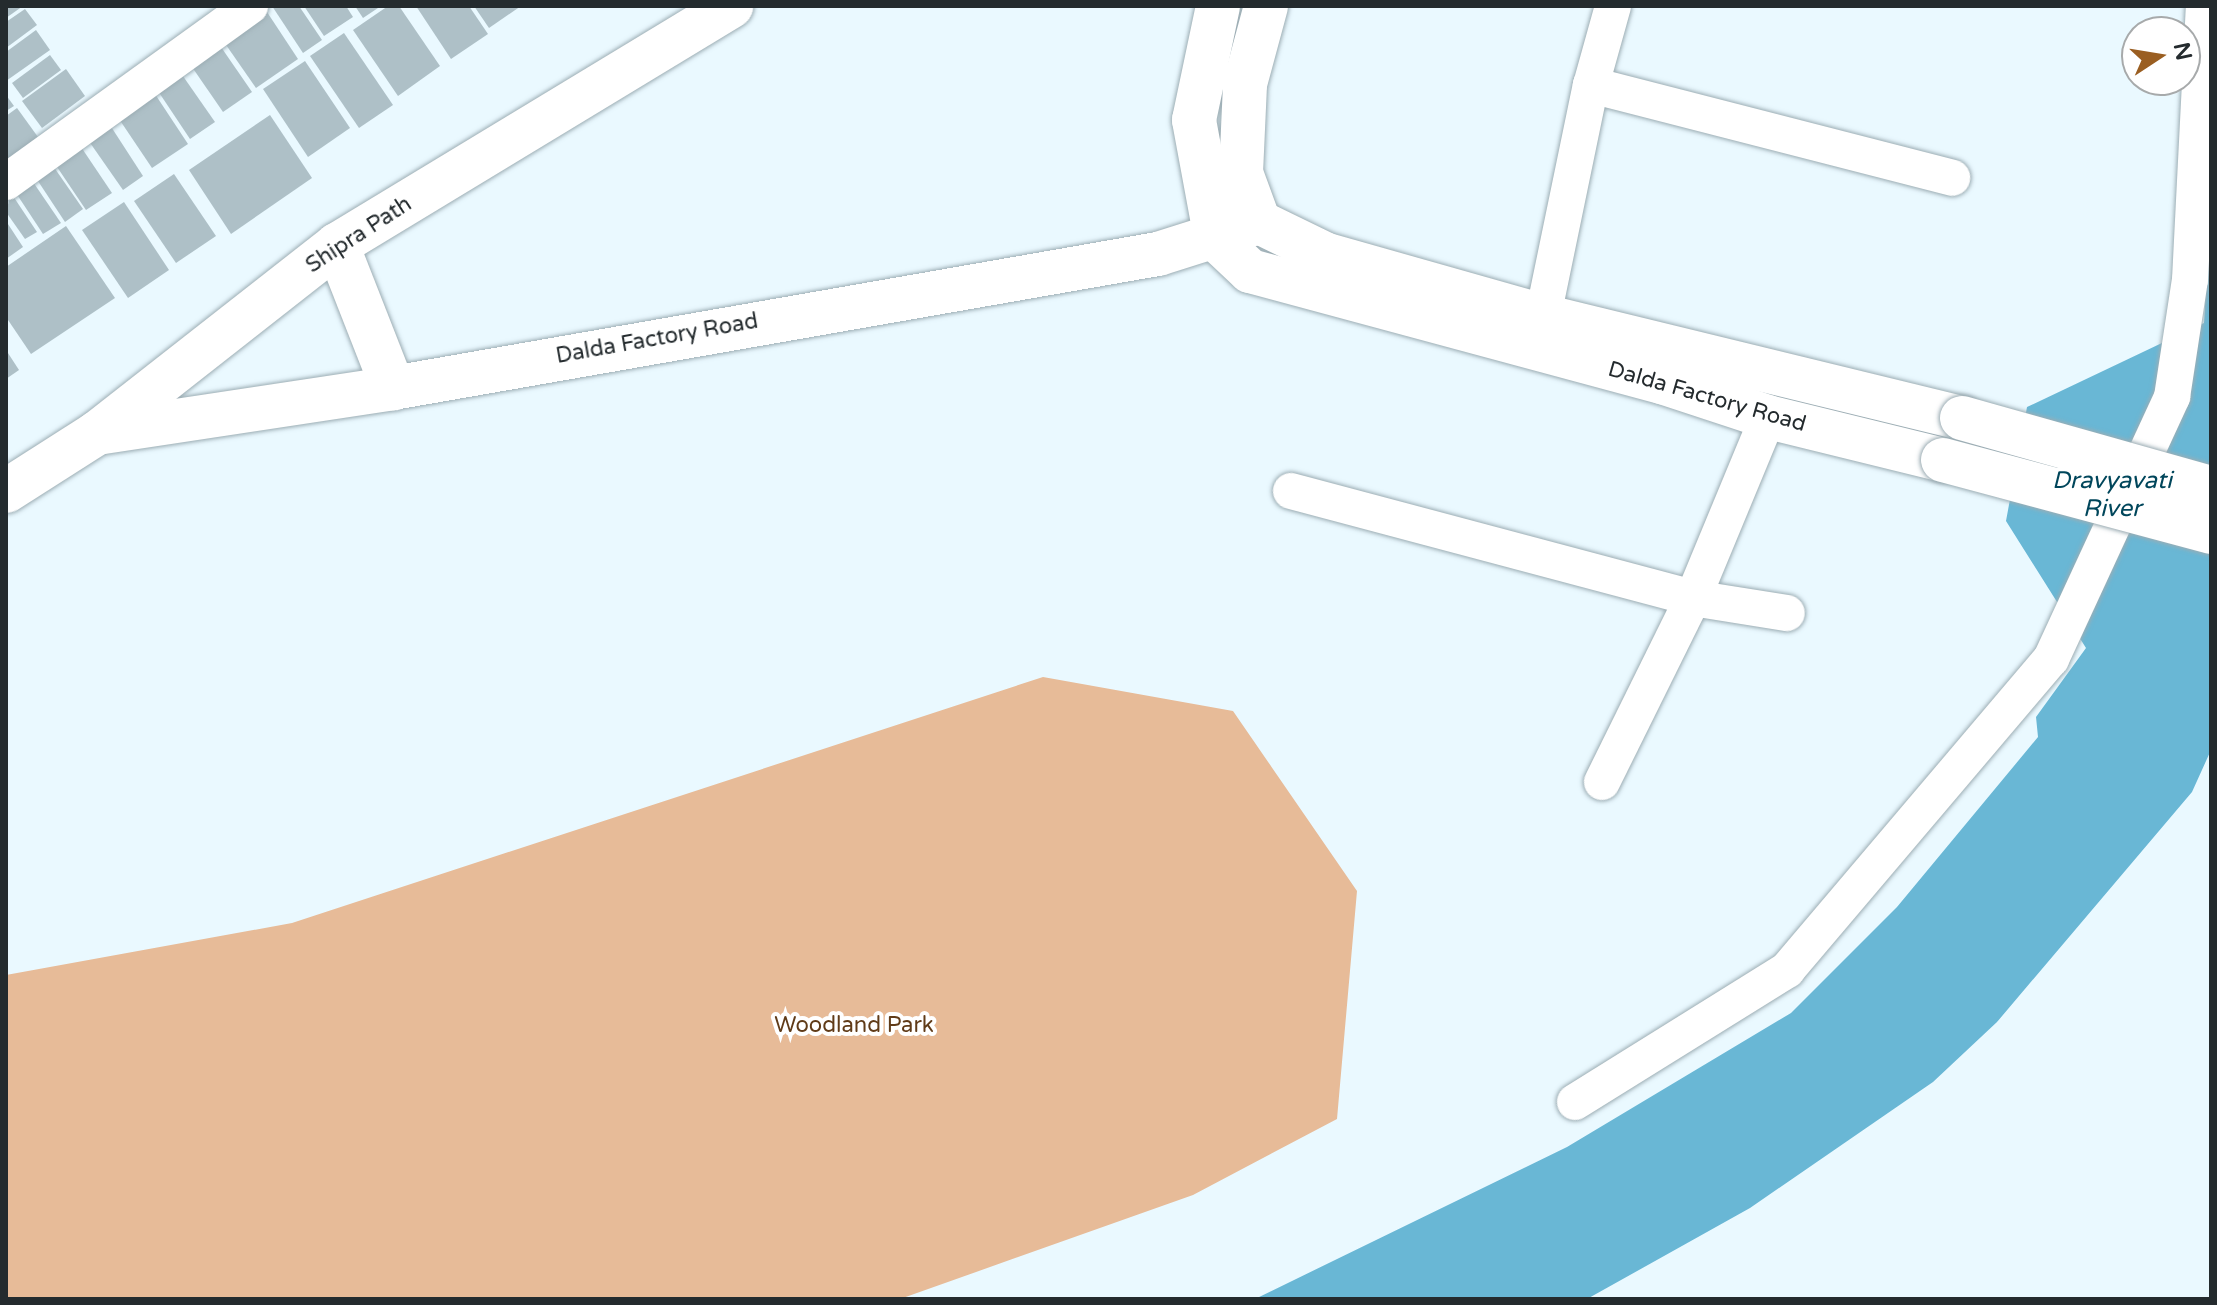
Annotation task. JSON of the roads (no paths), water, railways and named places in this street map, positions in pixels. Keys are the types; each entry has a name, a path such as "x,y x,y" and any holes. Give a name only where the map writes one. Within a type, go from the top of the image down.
{"street":[{"path":"6,182 250,6"},
{"name":"Shipra Path","path":"6,491 97,433 337,245 731,6"},
{"path":"1216,239 1194,120 1218,6"},
{"path":"1259,222 1241,173 1245,84 1266,6"},
{"path":"1543,316 1591,85 1613,6"},
{"path":"1575,1102 1787,970 2051,659 2172,397 2190,280 2204,6"},
{"path":"1591,85 1952,178"},
{"name":"Dalda Factory Road","path":"97,433 393,388 1158,254 1216,239 1259,222 1327,255 1543,316 1962,418 2211,488"},
{"name":"Dalda Factory Road","path":"1216,239 1250,271 1662,382 1768,417 2211,532"},
{"path":"337,245 393,388"},
{"path":"1602,782 1693,598 1768,417"},
{"path":"1291,491 1693,598 1787,613"}],"water":[{"name":"Dravyavati River","path":"2211,200 2211,750 2192,792 1997,1022 1933,1082 1750,1208 1587,1299 1255,1299 1567,1147 1791,1013 1897,907 2038,737 2036,717 2086,648 2006,521 2027,407 2204,323"}],"park label":[{"name":"Woodland Park","path":"854,1026"}]}
